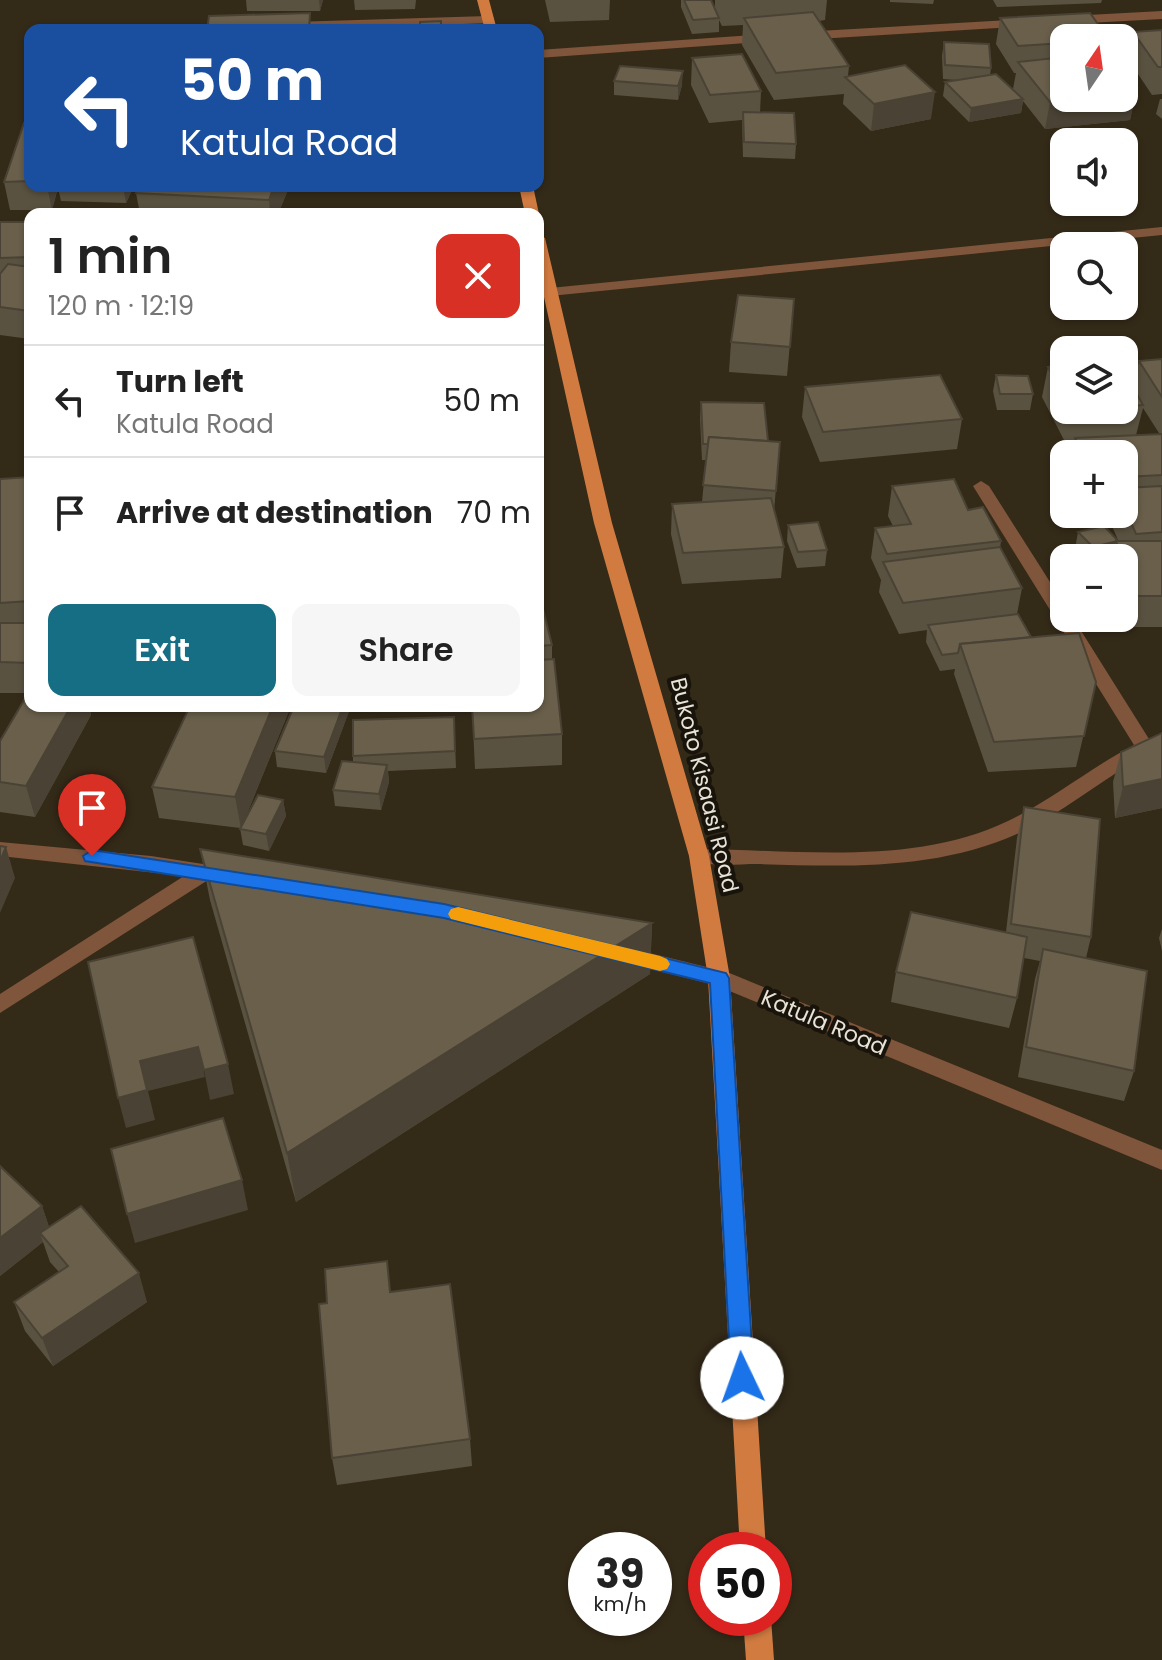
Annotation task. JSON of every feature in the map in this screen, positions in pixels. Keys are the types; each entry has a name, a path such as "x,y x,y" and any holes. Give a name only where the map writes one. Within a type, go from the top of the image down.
{"main road":[{"path":"483,0 490,24"},
{"name":"Bukoto Kisaasi Road","path":"544,267 603,523 699,856 719,978 752,1532"},
{"path":"758,1636 760,1660"}],"street":[{"path":"1053,21 1162,15"},
{"path":"544,54 1038,22"},
{"path":"550,292 1162,231"},
{"path":"699,856 889,856 956,847 1012,828 1154,744 981,486"},
{"path":"0,849 92,856 250,879"},
{"path":"0,1005 205,872"},
{"name":"Katula Road","path":"597,948 719,978 1162,1160"}],"building":[{"path":"684,0 711,0 719,18 693,20"},
{"path":"813,12 849,66 776,73 744,18"},
{"path":"310,13 309,24 208,24 209,16"},
{"path":"1090,13 1098,24 1050,24 1050,44 1018,46 1000,18"},
{"path":"441,21 441,24 420,24"},
{"path":"1162,30 1162,67 1158,67 1138,39 1138,32"},
{"path":"944,42 989,44 991,68 945,65"},
{"path":"742,54 761,91 710,95 692,58"},
{"path":"1050,59 1050,102 1018,62"},
{"path":"905,65 935,92 874,104 845,77"},
{"path":"620,66 683,71 678,86 614,81"},
{"path":"996,74 1023,99 971,108 945,82"},
{"path":"743,112 794,113 796,144 744,142"},
{"path":"24,123 24,181 4,182"},
{"path":"137,192 272,192 269,200"},
{"path":"0,222 24,222 24,257 0,258"},
{"path":"8,264 24,266 24,310 0,307 0,274"},
{"path":"738,295 794,299 790,347 731,342"},
{"path":"1162,359 1162,397 1139,361"},
{"path":"940,375 962,419 823,432 805,387"},
{"path":"996,375 1028,376 1033,394 1000,394"},
{"path":"701,402 764,403 768,441 709,437 708,444 703,444"},
{"path":"1162,434 1162,475 1138,476 1138,440 1075,438"},
{"path":"709,437 780,442 776,491 703,485"},
{"path":"24,477 24,601 0,603 0,479"},
{"path":"954,479 968,510 983,507 1001,541 887,554 875,528 911,524 892,486"},
{"path":"1162,486 1162,532 1136,534 1133,528 1138,528 1138,487"},
{"path":"771,498 784,547 683,553 672,504"},
{"path":"818,522 827,550 798,552 788,525"},
{"path":"1106,528 1118,541 1090,544 1078,532"},
{"path":"1116,541 1162,541 1162,596 1138,596 1138,544 1117,544"},
{"path":"1000,547 1022,588 903,603 883,562"},
{"path":"544,613 552,645 544,646"},
{"path":"1018,614 1031,637 960,644 958,653 942,655 928,625"},
{"path":"0,623 24,623 24,663 0,662"},
{"path":"1079,633 1096,682 1084,736 994,742 960,644"},
{"path":"554,659 562,734 474,739 472,712 544,712 544,660"},
{"path":"24,700 24,712 68,712 26,786 0,782 0,741"},
{"path":"187,712 270,712 235,797 152,787"},
{"path":"291,712 341,712 324,757 275,751"},
{"path":"454,717 455,751 353,756 353,720"},
{"path":"1162,733 1162,779 1123,787 1121,752"},
{"path":"342,761 387,765 379,794 333,790"},
{"path":"258,795 283,800 266,834 240,829"},
{"path":"1024,807 1100,819 1091,937 1011,924"},
{"path":"0,846 6,847 0,861"},
{"path":"200,849 652,923 287,1153"},
{"path":"911,912 1027,937 1017,998 896,972"},
{"path":"193,937 228,1064 204,1070 198,1047 140,1061 147,1090 118,1098 88,962"},
{"path":"1043,949 1147,971 1134,1071 1026,1047"},
{"path":"223,1118 242,1180 127,1214 111,1149"},
{"path":"0,1166 42,1206 0,1238"},
{"path":"81,1206 139,1273 42,1338 14,1302 68,1266 40,1233"},
{"path":"387,1261 390,1292 450,1284 470,1439 332,1458 319,1304 327,1303 325,1269"}],"slow traffic":[{"path":"458,914 660,964"}],"route":[{"path":"92,856 444,911 719,978 742,1378"}]}
